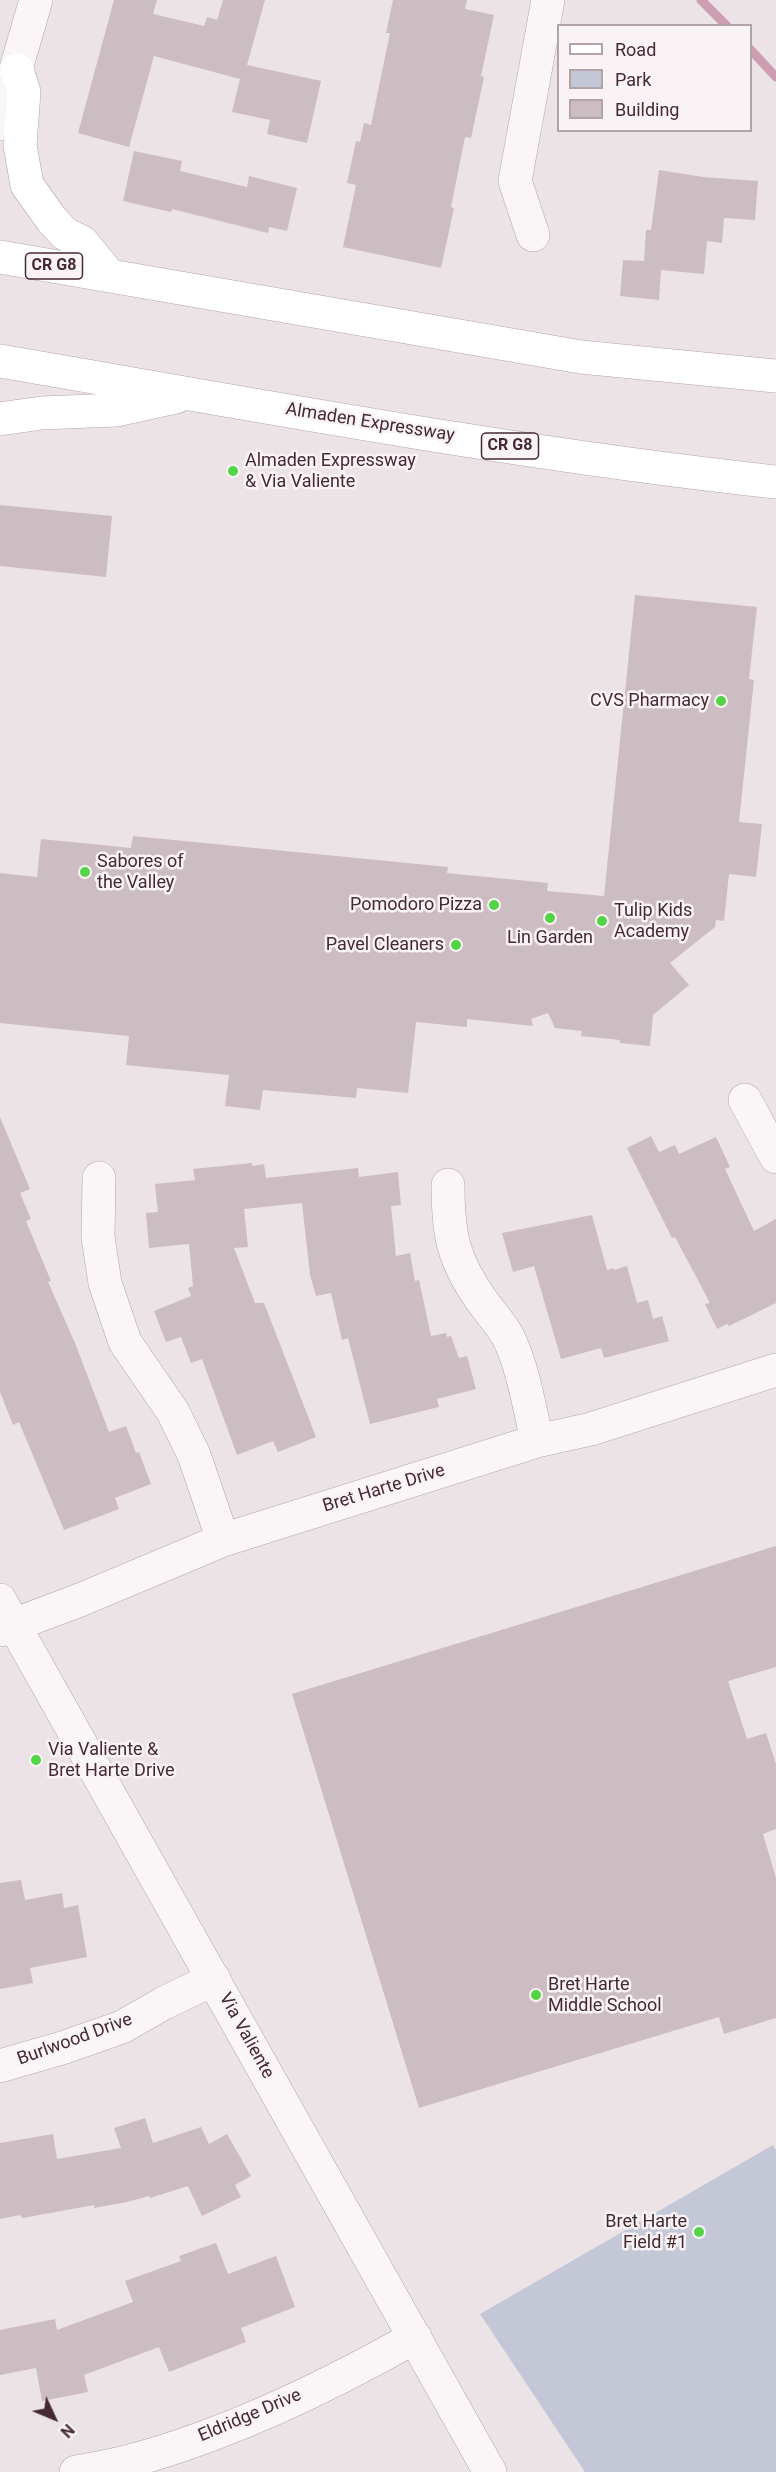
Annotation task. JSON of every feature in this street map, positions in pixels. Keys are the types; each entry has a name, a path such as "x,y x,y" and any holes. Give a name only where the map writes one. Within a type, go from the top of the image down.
{"main road":[{"path":"17,70 24,92 20,145 27,185 52,220 65,234 82,242 109,275"},
{"name":"CR G8","path":"0,257 580,357 776,376"},
{"name":"Almaden Expressway","path":"0,361 648,468 776,482"},
{"path":"0,418 42,412 117,410 191,393"}],"street":[{"path":"0,124 36,0"},
{"path":"533,235 515,181 548,0"},
{"path":"745,1100 776,1157"},
{"path":"99,1178 98,1237 105,1283 125,1342 173,1412 194,1455 223,1540"},
{"path":"448,1185 448,1221 458,1261 481,1300 507,1335 526,1389 537,1441"},
{"name":"Bret Harte Drive","path":"5,1618 80,1600 223,1540 537,1441 591,1429 776,1370"},
{"name":"Via Valiente","path":"5,1618 214,1979 490,2472"},
{"name":"Burlwood Drive","path":"0,2066 122,2027 164,2003 214,1979"},
{"name":"Eldridge Drive","path":"76,2472 129,2462 223,2430 360,2368 414,2337"}],"green space":[{"name":"Bret Harte Field #1","path":"773,2145 776,2150 776,2472 585,2472 480,2314"}],"building":[{"path":"114,0 157,0 153,14 204,26 207,17 217,20 223,0 265,0 247,65 321,81 307,143 267,134 270,120 232,112 240,79 154,56 129,147 78,133"},
{"path":"393,0 467,0 465,9 494,15 471,138 465,137 451,207 454,208 441,268 343,247 356,185 347,183 356,141 360,142 364,123 371,125 390,33 386,33"},
{"path":"134,151 182,161 180,171 247,187 249,176 297,188 287,231 269,227 268,233 172,209 171,212 123,201"},
{"path":"659,170 703,177 758,181 755,220 724,218 722,243 707,241 704,274 661,270 659,300 620,296 623,260 644,261 646,230 651,230"},
{"path":"0,505 112,516 106,577 0,566"},
{"path":"635,595 757,607 749,679 754,680 739,822 762,824 756,877 729,874 724,921 716,920 715,927 670,963 689,985 653,1015 650,1046 581,1036 582,1031 555,1028 548,1013 531,1019 533,1026 467,1019 467,1027 416,1022 408,1093 357,1088 356,1098 263,1090 260,1110 225,1106 229,1075 126,1065 129,1036 0,1023 0,873 37,877 41,839 131,848 133,836 448,867 447,873 548,883 547,891 604,896"},
{"path":"0,1117 30,1189 20,1193 31,1219 26,1221 51,1281 48,1282 75,1343 109,1432 126,1426 151,1484 115,1498 119,1509 64,1530 19,1422 13,1425 0,1392"},
{"path":"651,1136 659,1152 675,1145 679,1154 716,1137 730,1167 725,1169 754,1231 776,1219 776,1303 729,1326 727,1324 717,1329 705,1304 710,1303 675,1237 672,1238 627,1148"},
{"path":"252,1163 252,1166 264,1164 266,1178 358,1168 359,1177 398,1172 401,1205 391,1206 396,1256 410,1253 415,1281 419,1280 431,1336 446,1333 447,1337 451,1336 459,1358 467,1356 476,1389 437,1399 439,1407 370,1424 348,1338 342,1340 331,1293 316,1296 310,1275 302,1203 244,1209 248,1247 234,1248 255,1303 264,1303 316,1437 278,1452 273,1441 237,1455 202,1359 191,1363 181,1337 166,1342 154,1311 191,1296 188,1288 193,1286 189,1244 149,1248 146,1213 158,1212 155,1184 195,1180 193,1169"},
{"path":"592,1215 607,1270 627,1266 637,1303 648,1300 653,1319 662,1316 669,1341 604,1358 601,1348 561,1359 534,1266 513,1272 502,1233"},
{"path":"776,1546 776,1667 728,1681 747,1739 766,1733 776,1764 776,1829 763,1834 776,1878 776,2018 724,2034 719,2017 419,2108 292,1694"},
{"path":"21,1880 25,1900 62,1893 64,1908 78,1905 87,1957 30,1968 33,1983 0,1989 0,1883"},
{"path":"145,2118 153,2143 201,2127 209,2144 227,2134 251,2176 235,2185 241,2197 202,2216 188,2186 150,2198 149,2196 94,2208 94,2205 23,2218 20,2215 0,2219 0,2143 53,2134 57,2159 121,2148 114,2128"},
{"path":"216,2243 228,2274 276,2256 295,2307 241,2328 246,2342 169,2372 159,2347 84,2375 88,2392 42,2401 36,2368 0,2375 0,2330 55,2319 57,2330 133,2302 125,2281 181,2261 179,2256"}],"waterway":[{"path":"701,0 725,24"},
{"path":"752,51 776,77"}],"place":[{"name":"Almaden Expressway & Via Valiente","path":"233,471"},
{"name":"CVS Pharmacy","path":"721,701"},
{"name":"Sabores of the Valley","path":"85,872"},
{"name":"Pomodoro Pizza","path":"494,905"},
{"name":"Lin Garden","path":"550,918"},
{"name":"Tulip Kids Academy","path":"602,921"},
{"name":"Pavel Cleaners","path":"456,945"},
{"name":"Via Valiente & Bret Harte Drive","path":"36,1760"},
{"name":"Bret Harte Middle School","path":"536,1995"},
{"name":"Bret Harte Field #1","path":"699,2232"}]}
